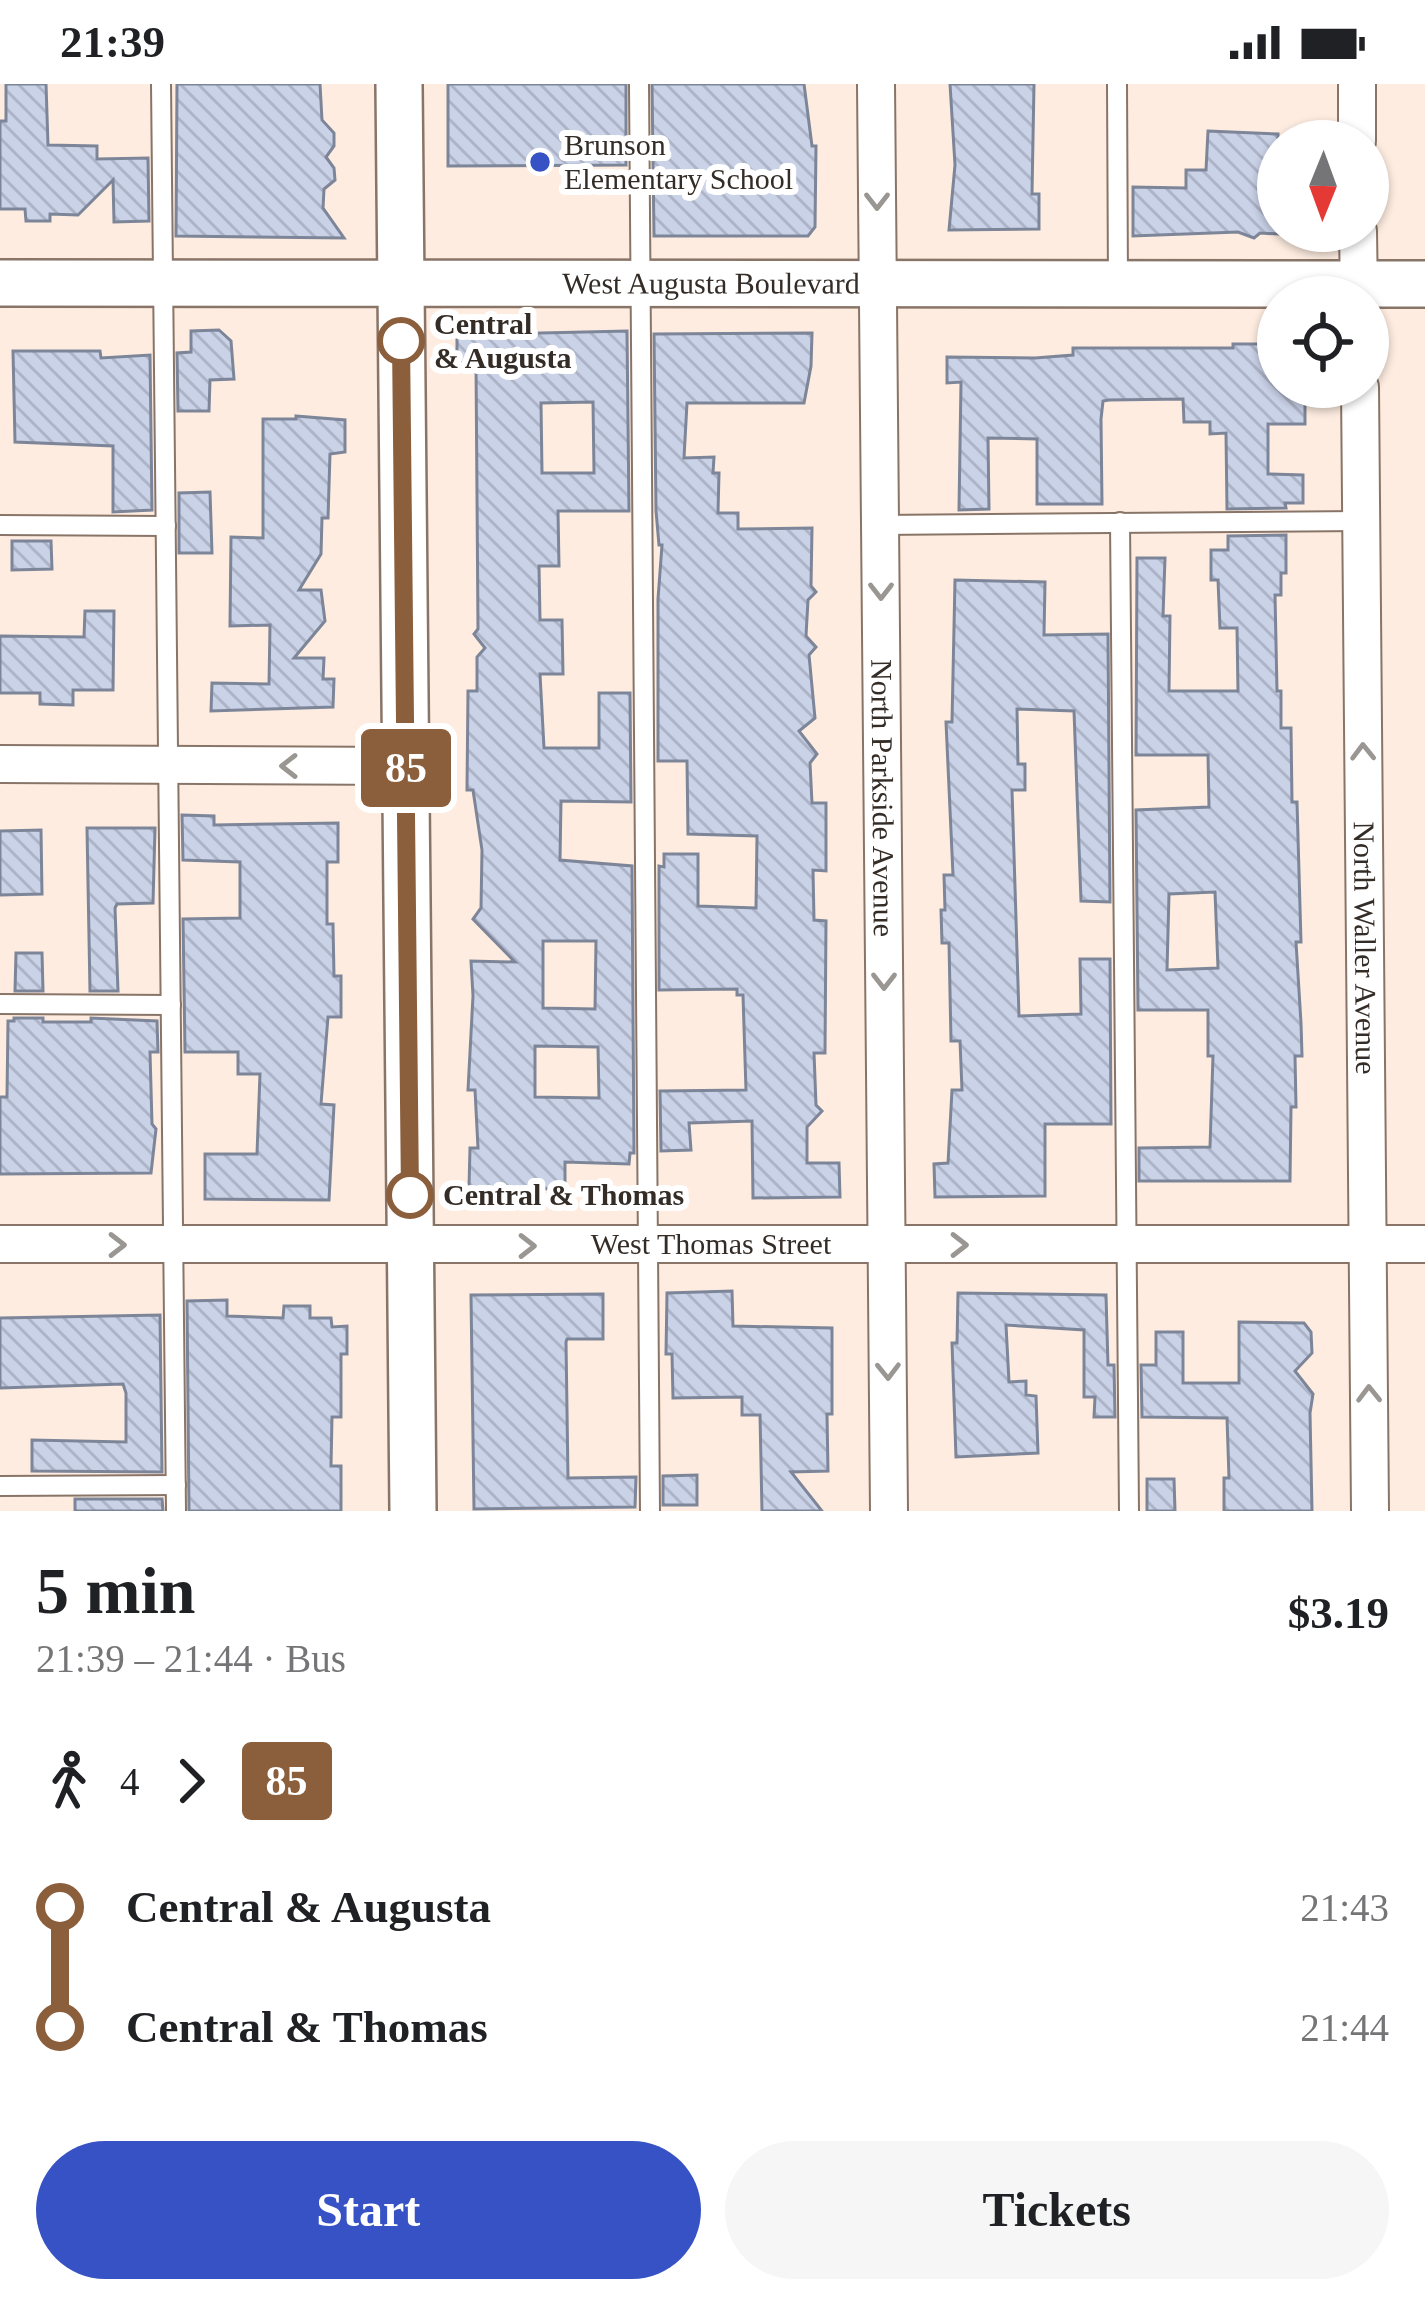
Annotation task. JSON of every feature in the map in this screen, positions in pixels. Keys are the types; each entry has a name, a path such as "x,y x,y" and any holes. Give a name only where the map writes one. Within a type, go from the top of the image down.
{"street":[{"path":"399,84 413,1511"},
{"name":"North Parkside Avenue","path":"876,84 889,1511"},
{"path":"1357,84 1358,120"},
{"name":"West Augusta Boulevard","path":"0,283 1257,287"},
{"name":"West Augusta Boulevard","path":"1389,287 1425,284"},
{"name":"North Waller Avenue","path":"1360,408 1370,1511"},
{"path":"0,764 406,766"},
{"name":"West Thomas Street","path":"0,1244 1425,1244"}],"lane":[{"path":"161,84 176,1511"},
{"path":"639,84 650,1511"},
{"path":"1117,84 1118,284"},
{"path":"880,524 1361,521"},
{"path":"1120,522 1129,1511"},
{"path":"0,525 166,526"},
{"path":"0,1004 171,1005"},
{"path":"0,1486 176,1485"}],"building":[{"path":"6,84 46,84 48,145 97,146 97,159 148,158 149,221 114,222 113,180 78,215 50,214 50,221 26,221 25,209 0,209 0,121 6,121"},
{"path":"177,84 320,84 322,120 334,133 334,146 326,157 335,180 324,189 323,208 344,238 176,236"},
{"path":"448,84 626,84 626,165 448,166"},
{"path":"652,84 804,84 812,146 816,146 815,227 808,236 654,236"},
{"path":"950,84 1034,84 1032,194 1039,194 1039,229 949,230 955,165"},
{"path":"1208,131 1257,133 1257,236 1133,236 1133,187 1186,188 1186,170 1206,170"},
{"path":"219,330 231,341 234,379 210,380 209,411 178,411 177,353 191,352 191,331"},
{"path":"627,331 629,511 558,511 559,566 539,566 540,620 562,620 563,674 540,674 544,748 599,748 599,693 630,693 631,802 561,801 560,860 632,866 634,1153 630,1153 629,1164 565,1162 565,1184 556,1183 556,1189 469,1187 470,1148 478,1148 475,1090 468,1090 471,961 515,962 473,919 481,908 482,850 473,790 467,790 468,691 477,691 477,657 485,648 474,634 478,629 476,363 457,363 457,335","holes":["593,402 594,473 542,473 541,403","543,941 596,941 595,1009 543,1008","535,1046 598,1047 599,1098 535,1097"]},
{"path":"812,333 804,403 687,403 684,458 714,457 713,473 719,473 718,513 738,513 738,529 812,528 811,586 816,592 808,600 806,636 816,647 809,655 815,718 799,731 817,754 810,763 812,803 826,803 826,871 813,870 814,920 826,921 825,1053 814,1053 816,1105 822,1111 807,1127 807,1163 839,1163 840,1197 753,1198 752,1121 689,1123 691,1150 661,1151 660,1091 746,1090 743,995 737,995 737,989 659,990 659,866 664,867 664,854 698,854 698,906 756,908 757,836 688,834 687,761 658,761 662,545 656,511 654,334"},
{"path":"1233,344 1257,344 1257,408 1305,408 1305,424 1268,424 1268,474 1303,475 1303,503 1285,503 1286,508 1227,509 1226,433 1210,434 1210,422 1184,422 1183,399 1109,400 1103,401 1101,419 1102,504 1037,504 1037,439 988,438 989,509 959,510 961,382 947,383 947,357 1035,358 1073,355 1073,348 1233,348"},
{"path":"13,351 100,351 101,358 150,355 152,510 113,512 113,446 15,442"},
{"path":"263,419 345,420 345,452 330,454 328,518 322,518 321,554 299,590 321,590 325,621 294,658 324,658 323,679 334,679 333,707 211,711 212,683 269,684 270,625 230,626 231,537 263,538"},
{"path":"210,492 212,553 179,553 179,493"},
{"path":"1286,535 1286,573 1281,573 1281,595 1275,595 1277,691 1281,691 1281,728 1291,728 1292,802 1297,802 1301,942 1296,942 1302,1056 1295,1056 1290,1181 1139,1181 1139,1148 1210,1147 1213,1056 1208,1056 1208,1010 1138,1010 1136,810 1209,807 1208,755 1136,755 1137,558 1165,558 1163,616 1170,616 1169,691 1238,691 1237,628 1220,628 1218,580 1211,580 1211,550 1228,550 1228,536","holes":["1215,892 1218,968 1167,970 1169,894"]},
{"path":"12,541 51,541 52,569 12,570"},
{"path":"955,580 1045,582 1044,635 1108,634 1110,902 1081,901 1074,711 1017,709 1018,764 1025,764 1025,790 1012,790 1019,1016 1081,1014 1080,959 1110,959 1111,1124 1045,1124 1045,1196 935,1197 934,1164 948,1163 952,1090 962,1090 960,1041 951,1041 949,943 942,943 941,910 945,910 944,875 953,875 946,722 952,722"},
{"path":"85,611 114,611 113,690 73,690 73,705 40,704 40,693 0,693 0,636 84,637"},
{"path":"182,815 214,816 214,825 338,823 338,862 327,862 327,924 333,924 334,976 341,976 341,1017 328,1017 321,1104 334,1105 329,1200 205,1199 205,1154 257,1154 260,1074 238,1074 238,1052 185,1052 183,919 240,918 240,862 183,860"},
{"path":"87,828 155,828 153,903 117,904 115,908 118,991 90,991"},
{"path":"41,830 42,894 0,895 0,831"},
{"path":"16,953 42,953 43,991 15,991"},
{"path":"8,1021 157,1021 158,1052 150,1052 156,1129 151,1173 0,1174 0,1097 7,1097"},
{"path":"732,1291 733,1326 832,1328 828,1471 791,1472 822,1511 762,1511 760,1415 742,1415 742,1397 673,1398 672,1354 666,1354 667,1293"},
{"path":"958,1293 1106,1295 1115,1417 1094,1417 1095,1397 1084,1397 1084,1330 1006,1325 1009,1382 1026,1381 1026,1395 1036,1396 1038,1453 956,1457 952,1343 957,1343"},
{"path":"603,1294 603,1339 566,1342 568,1478 636,1477 635,1507 474,1509 471,1295"},
{"path":"227,1300 227,1316 283,1318 284,1306 310,1306 310,1318 331,1318 332,1327 347,1326 347,1354 341,1354 341,1417 332,1417 331,1466 341,1466 341,1511 189,1511 187,1301"},
{"path":"160,1315 162,1472 32,1471 32,1440 126,1442 126,1393 123,1384 0,1388 0,1318"},
{"path":"1239,1322 1304,1323 1311,1332 1312,1353 1295,1371 1313,1394 1312,1511 1224,1511 1224,1478 1229,1478 1227,1418 1142,1417 1141,1365 1156,1365 1156,1332 1183,1332 1183,1383 1239,1383"},
{"path":"697,1475 697,1505 663,1505 663,1476"},
{"path":"1147,1479 1174,1479 1175,1511 1147,1511"},
{"path":"75,1499 162,1499 163,1511 75,1511"}],"bus line":[{"name":"85","path":"401,341 410,1195"}],"place":[{"name":"Brunson Elementary School","path":"540,162"},
{"name":"Central & Augusta","path":"401,341"},
{"name":"Central & Thomas","path":"410,1195"}]}
